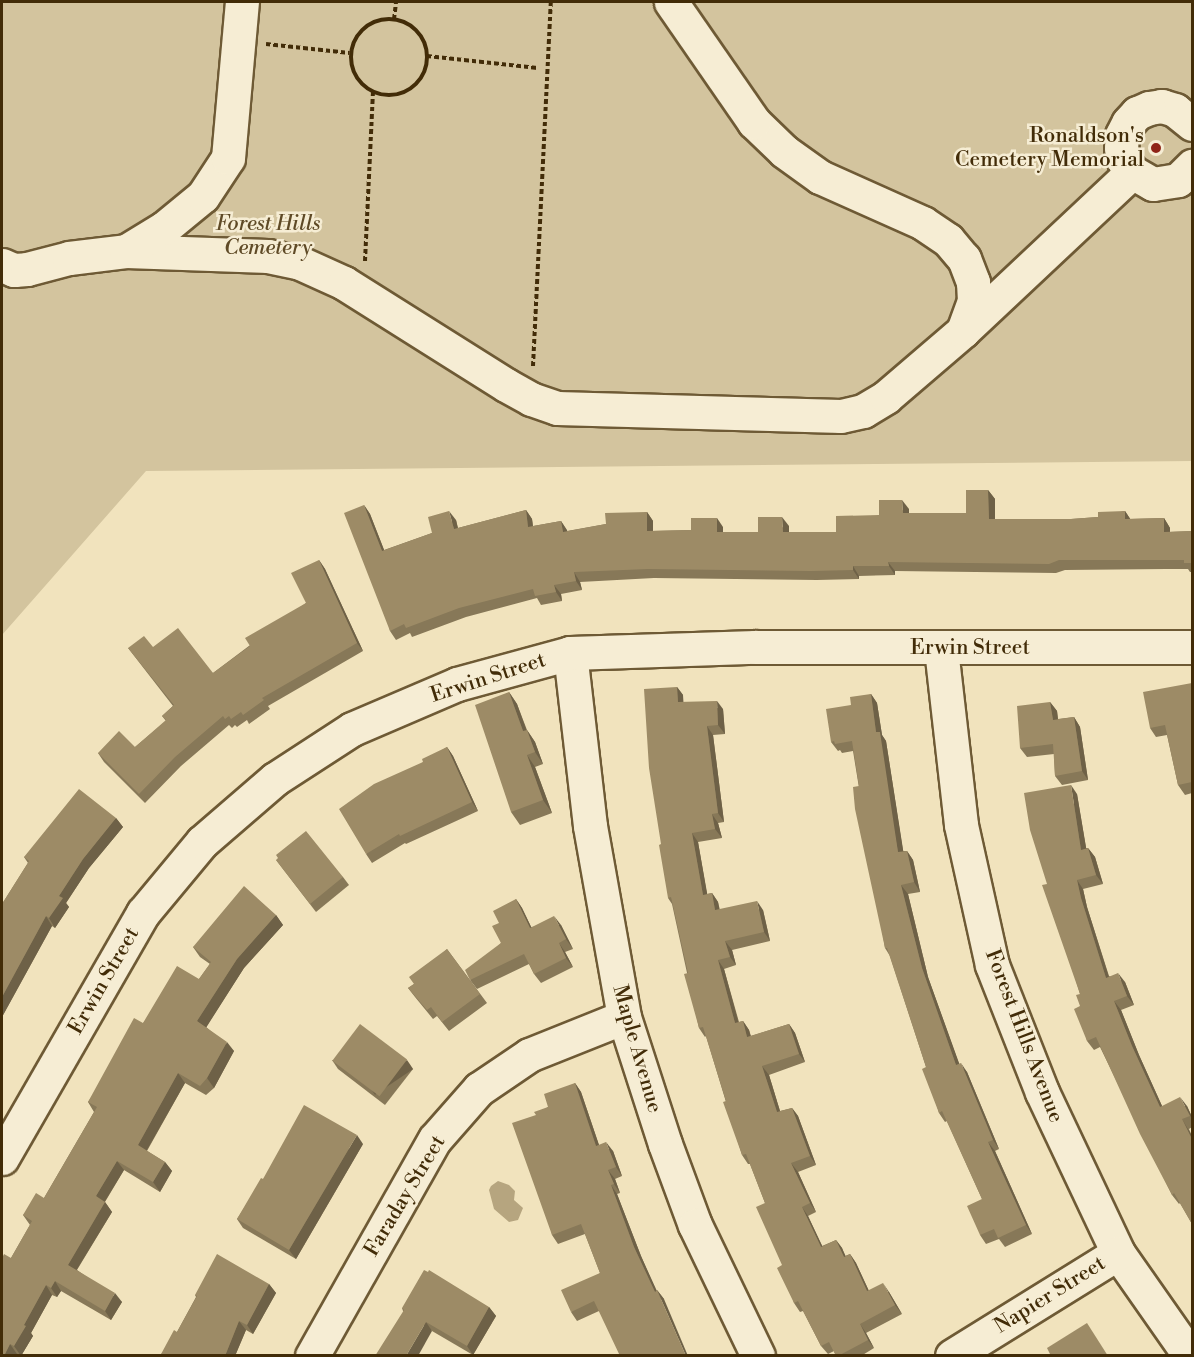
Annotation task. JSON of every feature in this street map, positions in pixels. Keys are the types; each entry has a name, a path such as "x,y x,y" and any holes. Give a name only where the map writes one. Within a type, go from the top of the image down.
{"street":[{"path":"126,251 164,228 203,196 228,158 242,2"},
{"path":"671,2 754,122 784,152 820,177 923,223 948,240 964,259 973,282 974,301 963,331"},
{"path":"1192,124 1175,110 1162,106 1149,108 1137,113 1128,123 1122,135 1121,148 1124,161 1142,180 1166,184 1178,180 1192,166"},
{"path":"7,276 69,258 126,251 268,256 300,263 344,284 531,399 557,408 841,416 863,411 886,397 963,331 1132,172"},
{"name":"Erwin Street","path":"2,1158 143,914 202,842 275,779 352,729 456,684 570,653 755,647 941,649 1192,647"},
{"name":"Forest Hills Avenue","path":"941,649 961,825 993,965 1042,1092 1118,1253 1190,1356"},
{"name":"Maple Avenue","path":"570,653 590,826 624,1017 665,1144 695,1226 758,1356"},
{"name":"Faraday Street","path":"312,1356 435,1139 479,1089 529,1055 624,1017"},
{"name":"Napier Street","path":"952,1356 1118,1253"}],"path":[{"path":"394,19 396,2"},
{"path":"531,399 551,2"},
{"path":"394,19 411,25 425,44 427,56 425,68 412,87 389,95 373,91 357,78 350,53 354,40 362,29 372,22 394,19"},
{"path":"239,40 350,53"},
{"path":"427,56 537,68"},
{"path":"363,296 373,91"}],"green space":[{"name":"Forest Hills Cemetery","path":"2,2 1192,2 1192,461 146,471 2,635"}],"shaded area":[{"path":"498,1181 509,1185 515,1191 514,1200 523,1208 518,1220 509,1222 494,1209 489,1190"}],"building":[{"path":"966,490 988,490 989,519 1071,519 1098,517 1098,512 1125,511 1125,519 1164,518 1164,532 1192,531 1192,563 1184,563 1184,560 1059,560 1049,564 888,562 889,566 853,566 853,570 648,569 574,572 576,581 554,585 556,592 535,596 533,589 459,608 406,628 404,624 390,631 344,513 364,505 382,551 432,533 428,517 449,511 454,529 526,510 528,527 561,521 563,532 606,524 605,513 647,512 647,531 691,530 691,518 717,518 717,532 758,532 758,517 782,517 783,532 836,532 836,516 879,515 879,500 902,500 903,513 966,513"},
{"path":"319,560 357,643 262,698 264,700 243,715 241,712 231,719 229,716 225,719 223,716 175,757 139,794 98,753 119,731 135,747 166,720 162,716 174,705 128,648 144,636 153,647 178,628 213,673 250,646 245,638 306,603 291,573"},
{"path":"1192,683 1192,782 1178,785 1165,725 1150,728 1143,692"},
{"path":"677,687 678,702 717,701 718,725 707,726 718,813 712,814 715,829 692,833 703,895 712,893 715,910 757,901 764,932 725,941 730,957 718,960 735,1023 743,1021 747,1037 789,1024 799,1054 762,1066 777,1112 792,1108 810,1156 791,1163 810,1203 802,1207 821,1247 836,1240 844,1257 850,1254 867,1291 883,1283 895,1305 860,1324 868,1340 838,1356 829,1342 821,1346 798,1301 794,1303 777,1268 782,1265 756,1207 765,1203 746,1154 742,1155 723,1102 726,1101 703,1027 699,1028 684,974 688,973 671,897 668,898 659,845 661,844 649,768 644,689"},
{"path":"509,692 523,731 527,730 535,752 527,755 543,800 511,812 475,705"},
{"path":"871,694 876,732 880,732 898,852 907,851 914,882 901,885 922,968 956,1065 961,1063 993,1140 988,1142 1026,1225 998,1238 994,1229 980,1235 967,1206 982,1199 942,1111 939,1113 922,1069 926,1067 887,948 885,948 855,809 853,787 859,786 852,741 835,744 834,741 831,742 826,709 851,705 850,697"},
{"path":"1050,702 1053,720 1074,717 1082,771 1055,776 1053,744 1020,748 1017,706"},
{"path":"447,747 472,802 400,836 399,834 366,854 339,809 374,784 423,762 422,759"},
{"path":"1071,785 1081,850 1088,848 1096,875 1077,880 1081,898 1106,978 1118,973 1127,996 1114,1001 1160,1107 1180,1097 1190,1116 1182,1119 1192,1139 1192,1224 1174,1193 1172,1195 1140,1134 1096,1037 1087,1041 1074,1009 1080,1006 1076,995 1080,994 1042,885 1047,884 1030,830 1024,793"},
{"path":"79,789 116,818 83,859 59,896 63,898 49,918 46,916 2,997 2,904 29,861 24,857"},
{"path":"306,831 343,877 310,904 276,860 278,858 276,855"},
{"path":"244,886 276,915 237,959 197,1021 227,1042 200,1086 178,1073 138,1145 165,1162 153,1182 117,1161 96,1196 105,1202 68,1265 115,1293 105,1311 55,1281 51,1288 46,1285 14,1346 10,1344 2,1356 2,1258 4,1254 11,1258 32,1221 23,1215 36,1193 44,1198 97,1107 88,1102 134,1018 143,1023 177,966 199,979 211,962 193,947"},
{"path":"516,899 530,928 554,916 566,939 559,943 566,958 534,974 524,954 470,980 465,970 501,943 492,926 499,923 493,911"},
{"path":"447,949 480,994 442,1022 431,1007 427,1010 408,988 414,984 409,977"},
{"path":"360,1024 407,1060 379,1096 332,1061"},
{"path":"575,1083 596,1146 606,1142 616,1167 608,1170 614,1184 611,1185 634,1247 655,1292 657,1290 686,1356 620,1356 594,1301 571,1312 561,1290 600,1273 581,1224 552,1235 512,1123 536,1115 534,1112 548,1107 544,1094"},
{"path":"304,1105 357,1135 289,1250 237,1219 261,1178 263,1179"},
{"path":"217,1254 269,1284 247,1325 239,1321 225,1356 160,1356 174,1330 177,1332"},
{"path":"424,1270 428,1272 429,1270 489,1307 467,1346 426,1322 406,1356 375,1356 404,1310 402,1308"},
{"path":"1087,1323 1108,1356 1051,1356 1047,1348"}],"place":[{"name":"Ronaldson's Cemetery Memorial","path":"1156,148"}]}
